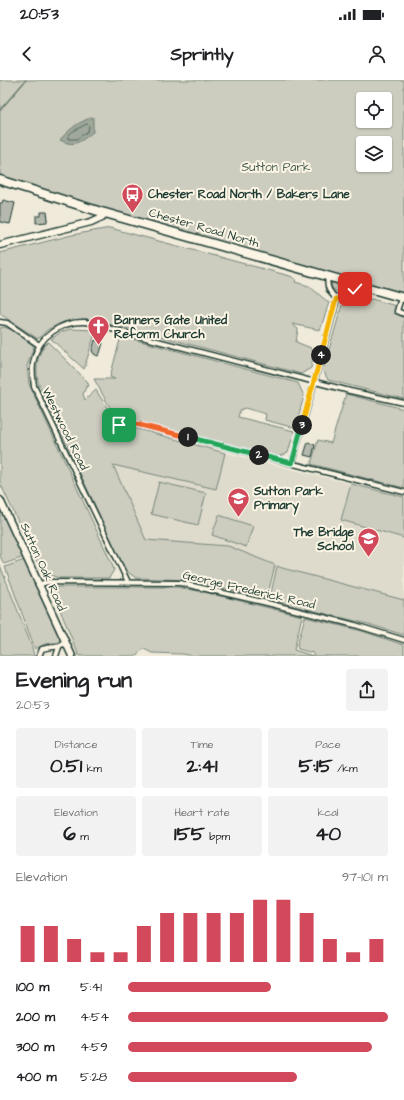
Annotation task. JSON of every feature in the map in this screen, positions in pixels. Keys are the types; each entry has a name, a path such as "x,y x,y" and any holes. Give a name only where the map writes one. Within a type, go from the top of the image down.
{"highway":[{"name":"Chester Road North","path":"0,180 102,212 356,283 403,298"}],"main road":[{"path":"0,245 89,222 100,218 102,212"},
{"name":"Sutton Oak Road","path":"0,500 72,656"}],"street":[{"path":"328,276 327,287 336,299"},
{"path":"336,299 344,298 351,294 356,283"},
{"name":"Chester Road North","path":"403,298 397,311 404,314"},
{"path":"292,463 336,299"},
{"path":"0,322 7,323 39,345"},
{"name":"Westwood Road","path":"128,582 34,386 32,373 34,359 39,345 52,332 61,326 73,322 85,322 313,382 404,403"},
{"path":"124,421 404,492"},
{"name":"George Frederick Road","path":"38,585 47,582 180,583 355,625 404,640"},
{"path":"39,656 42,648 59,647 65,643"},
{"path":"56,656 59,647"}],"shaded area":[{"name":"Sutton Park Primary","path":"225,453 351,484 341,520 404,538 404,600 282,568 228,546 146,540 112,464 215,489"}],"green space":[{"name":"Sutton Park","path":"0,80 404,80 404,293 104,209 0,175"},
{"path":"110,228 290,276 296,279 295,282 309,286 329,303 320,330 292,324 298,329 296,342 311,348 314,353 311,368 301,374 155,335 87,319 63,322 47,330 38,339 0,314 0,253 72,235"},
{"path":"331,280 352,286 347,293 338,293 332,288"},
{"path":"372,299 396,306 394,313 404,316 404,399 328,380 323,370 342,305"},
{"path":"4,327 13,330 34,346 27,366 29,384 112,564 114,570 109,578 59,578 42,572 0,483 0,328"},
{"path":"70,329 96,330 84,369 51,339 61,332"},
{"path":"121,336 298,383 304,396 295,428 265,420 266,414 245,408 240,410 238,417 294,431 288,453 280,456 271,455 132,420 124,417 120,412 113,413 94,379 115,379 110,377"},
{"path":"48,342 87,381 89,386 86,387 83,394 85,400 96,390 111,414 109,421 111,425 116,428 121,426 138,429 225,453 216,489 113,465 146,540 228,546 275,565 267,598 189,580 136,578 125,570 39,385 37,368 39,357 44,346"},
{"path":"346,394 404,409 404,488 311,464 318,440 331,443"},
{"path":"159,482 206,493 198,525 151,514"},
{"path":"351,484 404,497 404,538 341,520"},
{"path":"0,505 24,557 4,564 0,556"},
{"path":"219,515 253,526 246,547 212,535"},
{"path":"24,560 63,641 61,642 45,644 35,649 5,567"},
{"path":"0,565 32,647 34,656 0,656"},
{"path":"277,566 404,600 404,635 368,624 286,604 270,598"},
{"path":"57,587 176,587 204,592 302,616 294,650 313,656 194,656 152,653 144,649 140,651 137,656 79,656 53,593"},
{"path":"305,617 362,631 404,645 404,656 314,656 313,653 298,649 297,646"}],"water":[{"path":"93,117 93,132 85,138 74,143 60,140 75,126"}],"building":[{"path":"3,200 15,203 10,224 0,222 0,203 2,203"},
{"path":"41,212 47,212 47,222 36,223 36,216 41,216"},
{"name":"Banners Gate United Reform Church","path":"98,338 102,340 101,342 103,343 98,356 92,351 95,340 97,341"},
{"path":"308,442 315,445 312,457 304,455"}],"waterway":[{"path":"0,110 26,80"}],"place":[{"name":"Chester Road North / Bakers Lane","path":"133,214"},
{"name":"Banners Gate United Reform Church","path":"98,346"},
{"name":"Sutton Park Primary","path":"239,518"},
{"name":"The Bridge School","path":"369,558"}],"route":[{"path":"119,425 124,421 292,463 336,299 344,298 351,294 355,289"}]}
